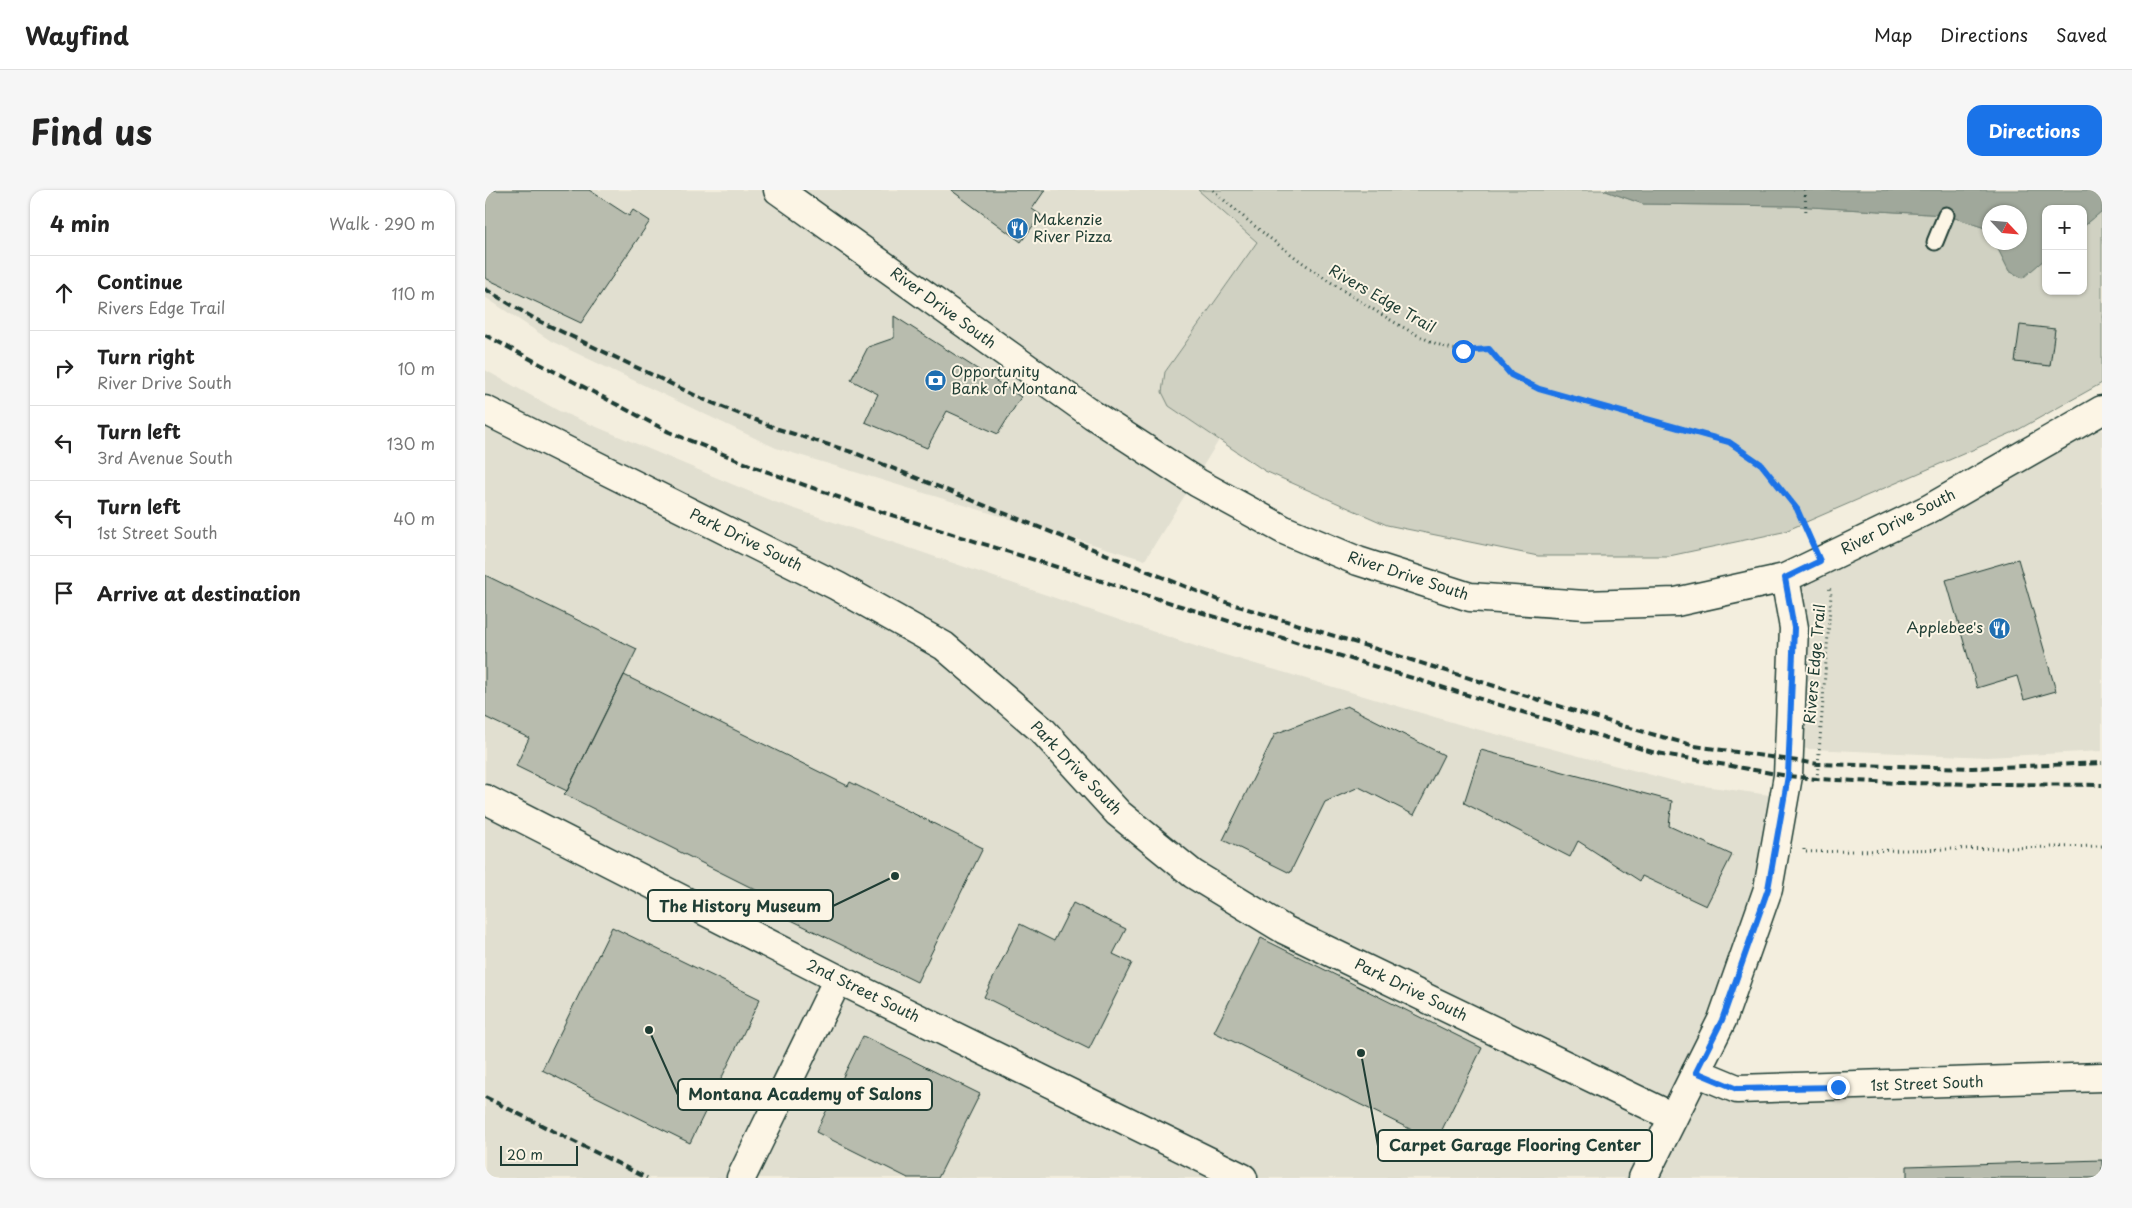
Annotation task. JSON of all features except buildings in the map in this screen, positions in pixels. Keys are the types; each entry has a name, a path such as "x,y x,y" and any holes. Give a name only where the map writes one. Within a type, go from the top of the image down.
{"street":[{"name":"River Drive South","path":"779,190 1093,415 1182,473 1284,530 1358,561 1471,597 1585,605 1676,602 1785,578 1929,509 2102,410"},
{"name":"Park Drive South","path":"485,410 837,586 944,646 1043,730 1118,813 1193,874 1285,930 1673,1117"},
{"path":"1643,1178 1722,1020 1768,889 1788,776 1794,628 1785,578"},
{"name":"2nd Street South","path":"485,799 838,979 1243,1178"},
{"path":"741,1178 838,979"},
{"name":"1st Street South","path":"1696,1072 1737,1089 2102,1078"}],"lane":[{"path":"1935,242 1945,215"}],"path":[{"name":"Rivers Edge Trail","path":"1213,190 1244,219 1327,282 1398,324 1434,342 1463,351 1489,349 1511,375 1539,389 1729,442 1761,464 1797,509 1820,561 1831,595 1815,788"},
{"path":"1805,190 1806,215"},
{"path":"1805,843 1803,852 2102,846"}],"shaded area":[{"path":"485,190 1198,190 1257,242 1165,372 1169,406 1219,440 1145,560 776,448 551,341 485,297"},
{"path":"1198,190 1603,190 1643,204 1794,206 1946,215 1982,227 1982,250 1998,250 2009,271 2022,278 2042,261 2042,295 2087,295 2087,224 2102,211 2102,383 2016,431 1783,532 1669,556 1538,556 1387,525 1265,471 1169,406 1162,392 1165,372 1257,242"},
{"path":"1603,190 2102,190 2102,211 2087,224 2087,205 2042,205 2042,261 2023,278 2009,271 1998,250 2027,250 2027,205 1982,205 1982,227 1946,215 1794,206 1643,204"},
{"path":"485,370 559,411 772,501 1198,647 1465,726 1682,783 1784,797 1696,1072 1737,1089 2102,1078 2102,1178 485,1178"},
{"path":"2102,410 2102,751 1987,757 1789,748 1785,578"}],"railway":[{"path":"485,289 535,319 705,400 778,429 855,453 1219,600 1623,726 1695,746 1818,764 1972,768 2102,763"},
{"path":"485,335 669,432 757,468 863,506 1652,752 1788,776 1817,779 1896,783 2102,785"},
{"path":"485,1097 647,1178"}],"place":[{"name":"Makenzie River Pizza","path":"1017,229"},
{"name":"Opportunity Bank of Montana","path":"935,381"},
{"name":"Applebee's","path":"1999,628"},
{"name":"The History Museum","path":"895,876"},
{"name":"Montana Academy of Salons","path":"649,1030"},
{"name":"Carpet Garage Flooring Center","path":"1361,1053"}],"route":[{"path":"1463,351 1489,349 1511,375 1539,389 1729,442 1761,464 1797,509 1820,561 1785,578 1794,628 1788,776 1768,889 1722,1020 1696,1072 1737,1089 1838,1087"}]}
